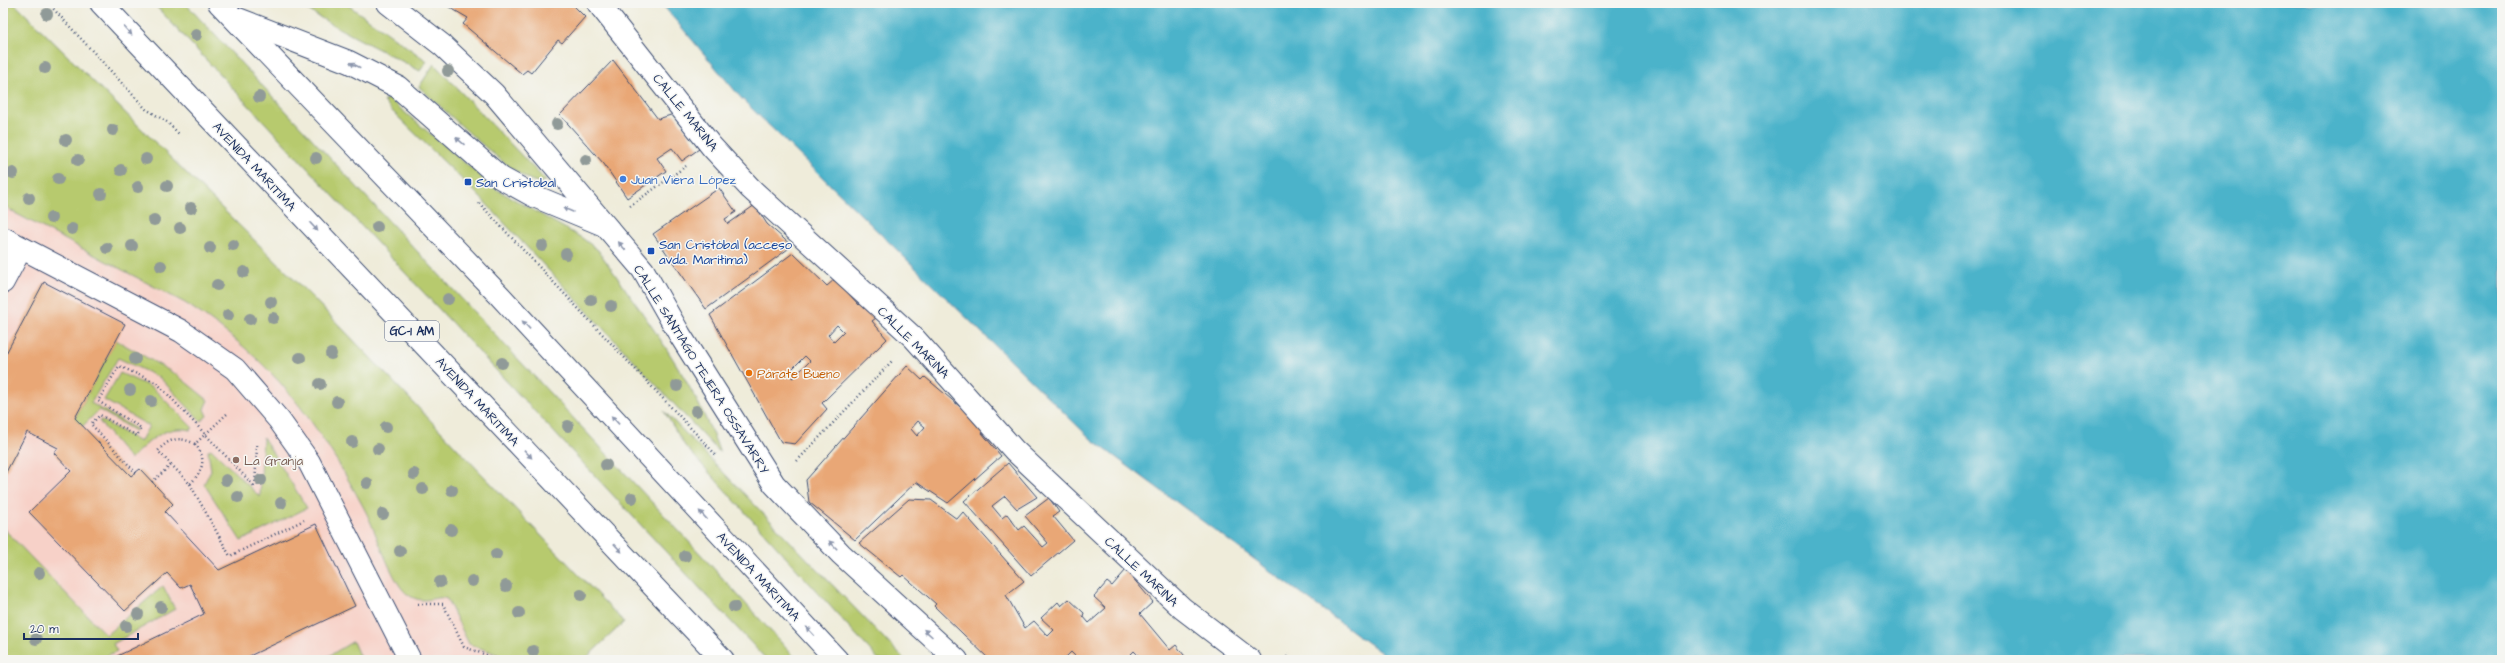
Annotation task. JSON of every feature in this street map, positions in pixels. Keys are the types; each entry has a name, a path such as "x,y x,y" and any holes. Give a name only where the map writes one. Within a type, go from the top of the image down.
{"main road":[{"name":"AVENIDA MARITIMA","path":"101,3 723,660"},
{"name":"CALLE SANTIAGO TEJERA OSSAVARRY","path":"388,3 442,45 494,94 604,226 643,270 680,335 774,484 841,554 957,660"},
{"name":"CALLE MARINA","path":"598,3 712,147 751,189 914,338 1014,450 1182,608 1250,660"},
{"name":"AVENIDA MARITIMA","path":"225,10 500,296 837,660"},
{"path":"225,10 349,62 398,87 501,178 534,196 604,226"},
{"path":"3,282 12,243 181,331 235,368 279,420 309,462 410,660"}],"path":[{"path":"48,3 146,109 167,122"},
{"path":"604,226 712,147"},
{"path":"478,202 720,460"},
{"path":"774,484 914,338"},
{"path":"136,473 90,424 100,415 137,436 141,428 98,401 119,366 156,383 256,487 258,439"},
{"path":"195,444 229,412"},
{"path":"190,484 199,475 203,465 202,454 195,444 178,438 165,442 158,451 190,484 230,556 332,506"},
{"path":"152,482 171,465"},
{"path":"1289,653 1287,658 1289,660"}],"shaded area":[{"name":"La Granja","path":"3,3 14,3 313,298 624,622 590,655 584,660 3,660"}],"green space":[{"path":"3,3 14,3 313,298 624,622 584,660 513,660 469,644 447,599 438,598 419,600 407,594 401,588 395,578 365,510 329,447 290,394 268,370 216,325 185,303 13,212 3,204"},
{"path":"153,3 185,3 706,560 797,660 767,660"},
{"path":"298,3 345,3 427,61 420,71 342,30 312,13"},
{"path":"434,64 546,181 537,182 526,178 512,168 477,140 419,87"},
{"path":"389,99 496,189 582,238 598,250 666,348 696,399 709,425 720,453 478,195 388,107 384,101"},
{"path":"116,340 177,375 208,400 204,409 207,416 201,421 160,378 118,358 91,403 136,429 135,431 99,410 83,426 75,418"},
{"path":"120,373 153,388 193,428 190,430 181,429 165,432 150,441 130,459 99,421 101,420 140,442 149,426 104,400"},
{"path":"664,411 905,660 879,660 685,446"},
{"path":"263,437 307,508 241,541 204,484 211,470 208,451 211,449 260,497"},
{"path":"3,528 106,635 163,586 175,609 113,644 117,651 98,660 3,660"},
{"path":"352,642 361,660 322,660"}],"water":[{"path":"661,3 2502,3 2502,660 1391,660 1091,439 742,99"}],"building":[{"path":"442,3 571,3 585,17 562,43 558,40 531,73 527,70 522,74 463,24 468,18"},
{"path":"613,60 658,119 674,114 699,149 682,161 672,148 657,158 666,171 627,198 604,164 560,115"},
{"path":"719,188 736,212 725,219 728,224 755,205 767,224 792,246 706,309 653,234"},
{"path":"793,253 827,286 835,279 859,305 863,301 876,318 872,321 887,339 822,403 827,409 795,444 781,442 710,315","holes":["837,325 844,332 834,342 828,335","805,356 810,361 793,378 787,374"]},
{"path":"44,282 125,324 75,418 131,476 140,469 173,504 165,512 219,570 316,524 355,606 241,660 109,660 204,614 190,584 181,588 167,573 125,611 29,512 71,471 54,453 58,448 27,432 3,478 3,359"},
{"path":"907,366 922,380 925,377 965,411 985,431 982,433 1001,456 948,503 916,482 855,540 809,502 806,480","holes":["918,421 925,427 917,436 911,429"]},
{"path":"1008,463 1037,497 1017,509 1005,496 992,506 1002,518 1007,514 1019,530 1024,526 1043,547 1048,543 1025,516 1049,498 1059,512 1053,516 1073,540 1031,576 964,501"},
{"path":"909,499 931,500 957,519 963,512 1024,581 1006,595 1025,628 1034,621 1048,636 1054,630 1041,618 1058,602 1061,606 1069,599 1084,613 1083,616 1089,623 1106,608 1094,597 1107,582 1112,586 1126,570 1153,602 1140,614 1170,650 1176,645 1188,660 1143,660 1134,651 1125,660 1079,660 1071,652 1066,657 1070,660 990,660 934,606 936,604 903,575 901,577 859,543"}],"place":[{"name":"Juan Viera López","path":"623,179"},
{"name":"San Cristobal","path":"468,182"},
{"name":"San Cristóbal (acceso avda. Marítima)","path":"651,251"},
{"name":"Párate Bueno","path":"749,373"},
{"name":"La Granja","path":"236,460"}]}
